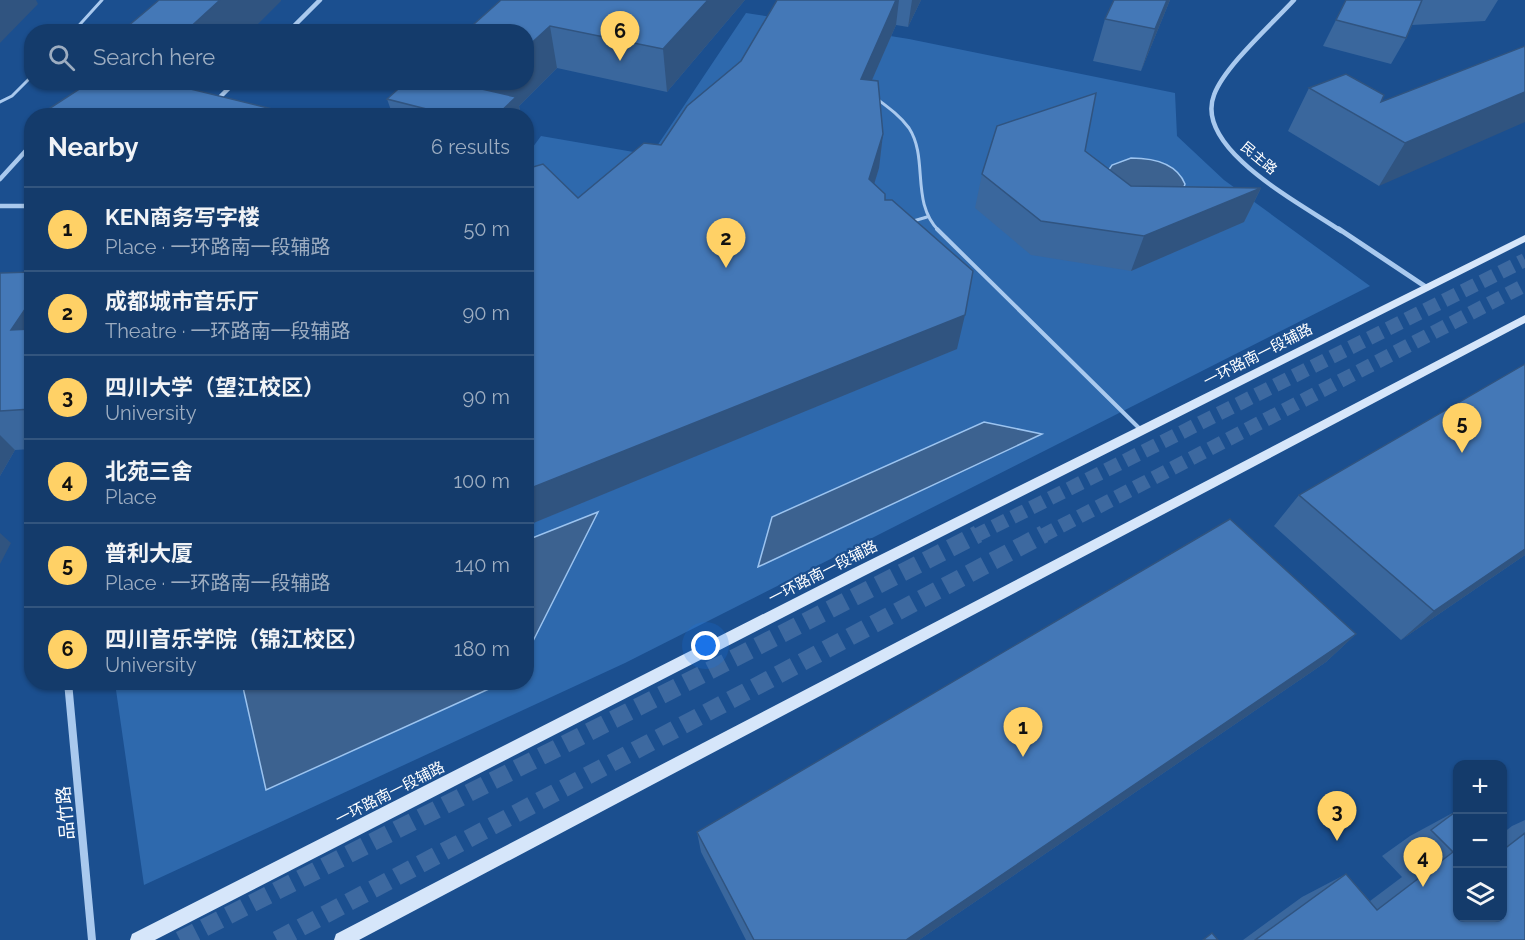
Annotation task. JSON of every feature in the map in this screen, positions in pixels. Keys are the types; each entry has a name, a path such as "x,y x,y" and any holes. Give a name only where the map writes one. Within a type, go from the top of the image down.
{"main road":[{"name":"一环路南一段辅路","path":"138,940 857,573 1143,432 1525,238"},
{"path":"342,940 1525,319"}],"street":[{"path":"296,24 320,0"},
{"name":"民主路","path":"1294,0 1222,79 1213,96 1210,116 1220,137 1232,152 1259,176 1426,287"},
{"path":"226,104 216,101 227,90"},
{"path":"0,179 24,153"},
{"path":"0,206 24,206"},
{"name":"品竹路","path":"69,690 92,940"}],"lane":[{"path":"80,24 102,0"},
{"path":"0,102 12,96 24,84"},
{"path":"877,99 902,118 914,135 919,153 922,207 933,225 1143,432"},
{"path":"906,224 927,217"}],"shaded area":[{"path":"746,13 909,39 1175,93 1177,136 1224,180 1370,286 625,663 144,885 116,690 534,690 534,146 541,136 651,155"},
{"path":"1131,158 1155,160 1169,166 1181,177 1185,184 1183,190 1145,201 1108,171 1112,165"},
{"path":"984,422 1042,434 758,567 772,517"},
{"path":"598,512 534,639 534,537"},
{"path":"244,690 487,690 266,790"}],"building":[{"path":"159,0 220,0 194,24 130,24"},
{"path":"501,0 708,0 663,49 550,26 534,41 534,24 474,24"},
{"path":"777,0 896,0 861,79 878,81 883,134 869,179 885,194 885,200 892,200 973,271 965,315 534,487 534,167 543,164 578,198 644,143 661,145 687,106 741,61"},
{"path":"1114,0 1167,0 1155,29 1105,19"},
{"path":"1346,0 1422,0 1406,38 1336,20"},
{"path":"1525,46 1525,92 1405,143 1309,88 1346,74 1384,95 1381,102"},
{"path":"78,90 195,90 268,108 50,108"},
{"path":"397,90 486,90 516,97 504,108 422,108 387,99"},
{"path":"1096,93 1085,151 1131,186 1261,188 1144,236 1041,221 982,174 997,126"},
{"path":"24,272 24,311 11,330 24,329 24,410 0,411 0,273"},
{"path":"1525,364 1525,549 1434,611 1299,495"},
{"path":"1230,519 1356,634 906,940 754,940 697,832"},
{"path":"1453,814 1453,852 1431,830"},
{"path":"1525,833 1525,940 1255,940 1346,874 1377,910 1453,852 1453,922 1507,922 1507,847"},
{"path":"1212,933 1218,940 1203,940"}],"tunnel":[{"path":"975,536 1525,260"},
{"path":"1042,536 1525,285"},
{"path":"180,940 978,534"},
{"path":"277,940 1044,534"}],"place":[{"name":"四川音乐学院（锦江校区）","path":"620,61"},
{"name":"成都城市音乐厅","path":"726,268"},
{"name":"普利大厦","path":"1462,453"},
{"name":"KEN商务写字楼","path":"1023,757"},
{"name":"四川大学（望江校区）","path":"1337,841"},
{"name":"北苑三舍","path":"1423,887"}]}
